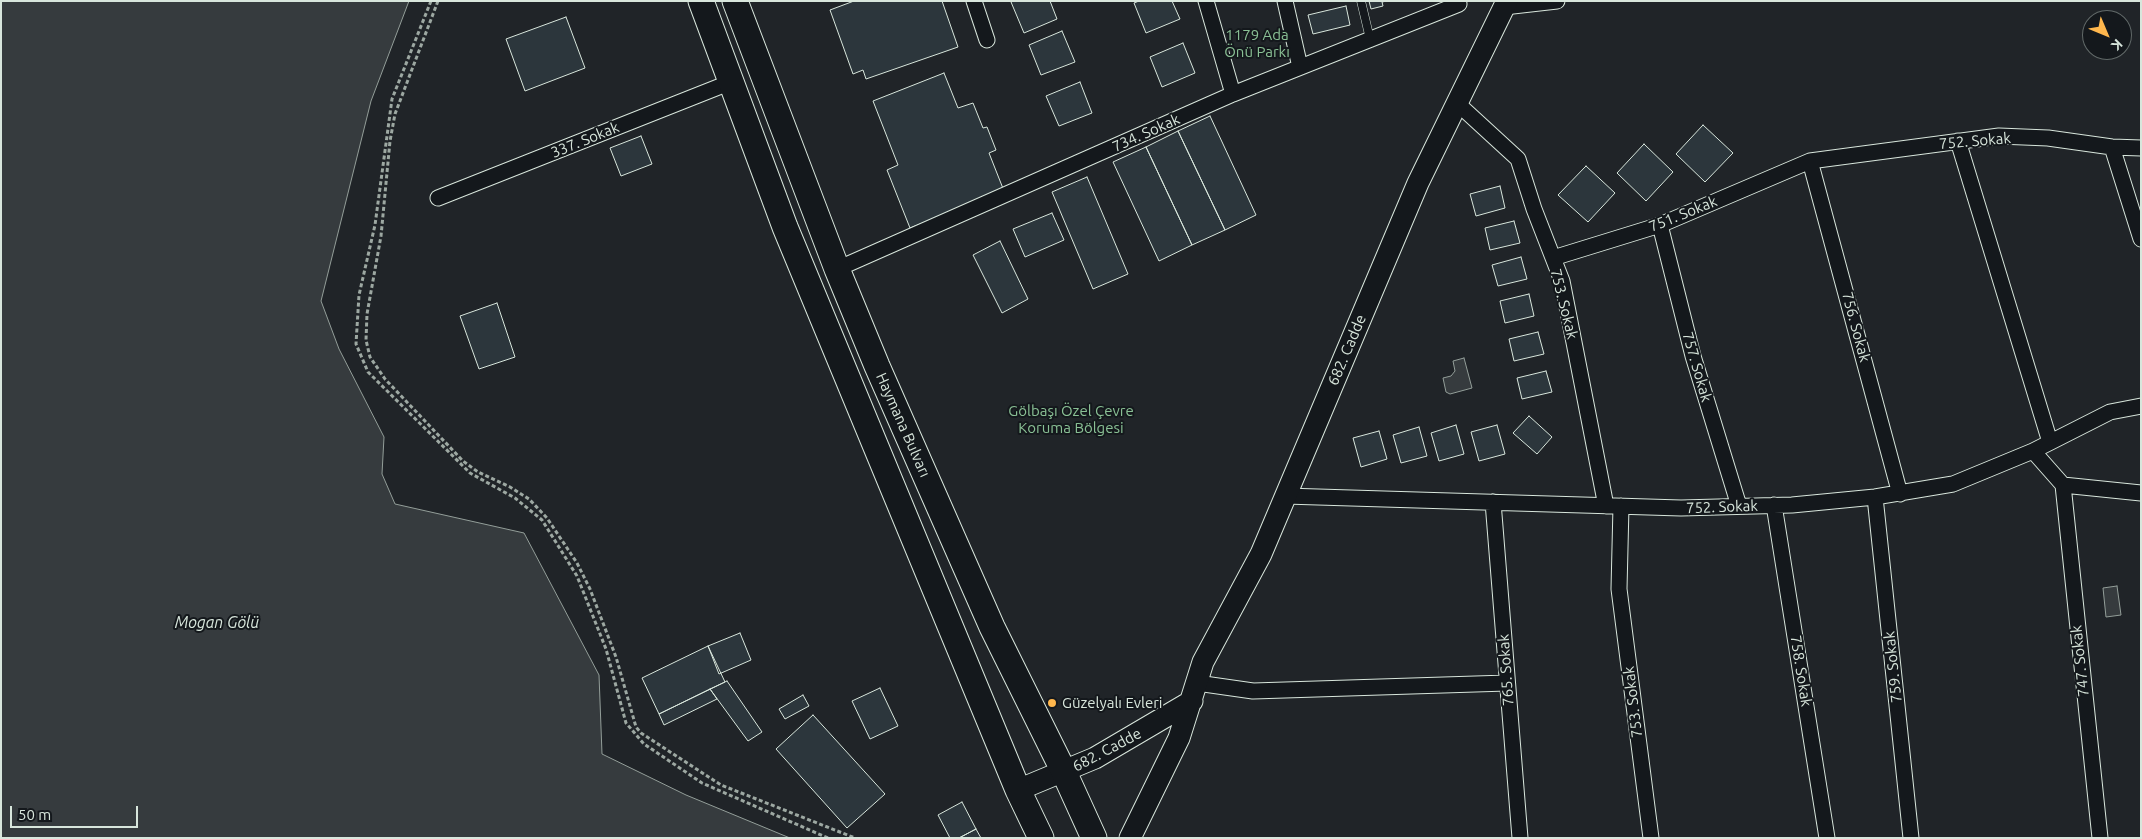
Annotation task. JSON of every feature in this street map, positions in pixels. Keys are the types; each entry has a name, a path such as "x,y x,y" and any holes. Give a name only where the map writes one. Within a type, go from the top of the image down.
{"highway":[{"name":"Haymana Bulvarı","path":"701,1 785,227 1018,790 1041,838"},
{"name":"Haymana Bulvarı","path":"735,1 837,269 992,626 1064,772 1094,838"}],"main road":[{"name":"682. Cadde","path":"1130,838 1179,738 1203,662 1261,554 1418,183 1505,4"},
{"name":"682. Cadde","path":"1018,790 1064,772 1129,739 1194,692"}],"street":[{"path":"974,1 987,40"},
{"path":"1206,1 1233,94"},
{"path":"1284,1 1300,67"},
{"path":"1505,4 1557,1"},
{"name":"734. Sokak","path":"837,269 1233,94 1462,2"},
{"name":"337. Sokak","path":"438,198 731,82"},
{"name":"753. Sokak","path":"1456,103 1518,159 1562,282 1614,506 1619,589 1651,838"},
{"name":"752. Sokak","path":"1810,161 1999,136 2048,138 2112,147 2141,148"},
{"path":"1958,142 2050,442"},
{"path":"2112,147 2141,239"},
{"name":"751. Sokak","path":"1553,258 1660,225 1810,161"},
{"name":"756. Sokak","path":"1810,161 1900,494"},
{"name":"757. Sokak","path":"1660,225 1693,356 1739,506"},
{"name":"752. Sokak","path":"1285,496 1614,506 1774,505 1874,497 1953,484 2032,451 2110,412 2141,406"},
{"path":"2032,451 2064,485 2141,493"},
{"name":"747. Sokak","path":"2064,485 2100,838"},
{"name":"759. Sokak","path":"1874,497 1911,838"},
{"name":"765. Sokak","path":"1493,502 1520,838"},
{"name":"758. Sokak","path":"1774,505 1826,838"},
{"path":"1194,692 1507,682"}],"lane":[{"path":"1361,1 1370,39"}],"path":[{"path":"431,1 392,99 375,225 360,295 356,344 368,372 470,473 515,498 542,520 577,576 606,649 626,723 644,744 702,784 828,838"},
{"path":"438,1 394,114 381,236 367,314 366,340 370,357 385,379 463,461 478,472 510,486 529,499 547,518 577,563 590,589 616,657 636,727 641,734 721,785 855,838"}],"green space":[{"name":"Gölbaşı Özel Çevre Koruma Bölgesi","path":"1,1 2141,1 2141,838 1,838"}],"water":[{"name":"Mogan Gölü","path":"1,1 409,1 371,101 321,301 339,349 384,437 382,474 395,504 524,533 599,675 602,754 686,795 790,838 1,838"},
{"path":"1464,358 1472,388 1450,394 1446,392 1443,378 1451,376 1455,371 1453,361"},
{"path":"2117,586 2121,615 2106,617 2103,588"}],"building":[{"path":"854,1 942,1 958,47 866,79 863,70 853,74 830,10"},
{"path":"1050,1 1057,19 1024,33 1011,2"},
{"path":"1139,1 1172,1 1180,19 1146,33 1134,3"},
{"path":"1369,1 1387,1 1382,2 1383,6 1371,9"},
{"path":"1346,6 1350,25 1313,34 1308,15"},
{"path":"566,17 585,68 525,91 506,39"},
{"path":"1062,31 1075,62 1041,75 1029,45"},
{"path":"1183,43 1195,73 1162,87 1150,57"},
{"path":"944,73 958,108 973,103 983,128 987,127 996,150 989,153 1004,191 910,228 887,170 898,165 873,101"},
{"path":"1080,82 1092,113 1059,126 1046,96"},
{"path":"1210,116 1256,215 1225,230 1178,131"},
{"path":"1703,125 1733,153 1705,182 1676,154"},
{"path":"1178,131 1225,230 1192,245 1146,147"},
{"path":"641,136 652,164 621,176 610,148"},
{"path":"1644,144 1673,172 1646,201 1617,173"},
{"path":"1146,147 1192,245 1159,261 1113,162"},
{"path":"1586,166 1615,193 1588,222 1558,195"},
{"path":"1087,177 1128,274 1093,289 1052,192"},
{"path":"1500,186 1505,208 1476,216 1470,194"},
{"path":"1052,213 1064,240 1025,257 1013,229"},
{"path":"1514,221 1520,243 1490,250 1485,228"},
{"path":"1000,241 1028,299 1002,313 973,255"},
{"path":"1521,257 1527,279 1498,286 1492,265"},
{"path":"1529,294 1534,316 1505,323 1500,301"},
{"path":"497,303 515,357 479,369 460,316"},
{"path":"1538,332 1544,354 1514,361 1509,339"},
{"path":"1546,371 1552,392 1522,399 1517,378"},
{"path":"1529,416 1552,437 1537,454 1513,433"},
{"path":"1456,425 1464,454 1439,461 1431,433"},
{"path":"1497,425 1505,454 1479,461 1471,432"},
{"path":"1419,427 1427,456 1401,463 1393,435"},
{"path":"1379,431 1387,459 1361,467 1353,438"},
{"path":"740,633 751,660 719,674 708,646"},
{"path":"708,646 725,682 659,714 642,678"},
{"path":"727,681 762,732 748,741 710,689"},
{"path":"880,688 898,726 870,739 852,701"},
{"path":"710,689 717,699 664,725 659,714"},
{"path":"803,695 809,706 785,719 779,709"},
{"path":"813,715 885,794 847,828 776,749"},
{"path":"962,802 976,829 959,838 950,838 938,815"},
{"path":"976,829 981,838 959,838"}],"place":[{"name":"Güzelyalı Evleri","path":"1052,703"}],"park label":[{"name":"1179 Ada Önü Parkı","path":"1257,44"}]}
